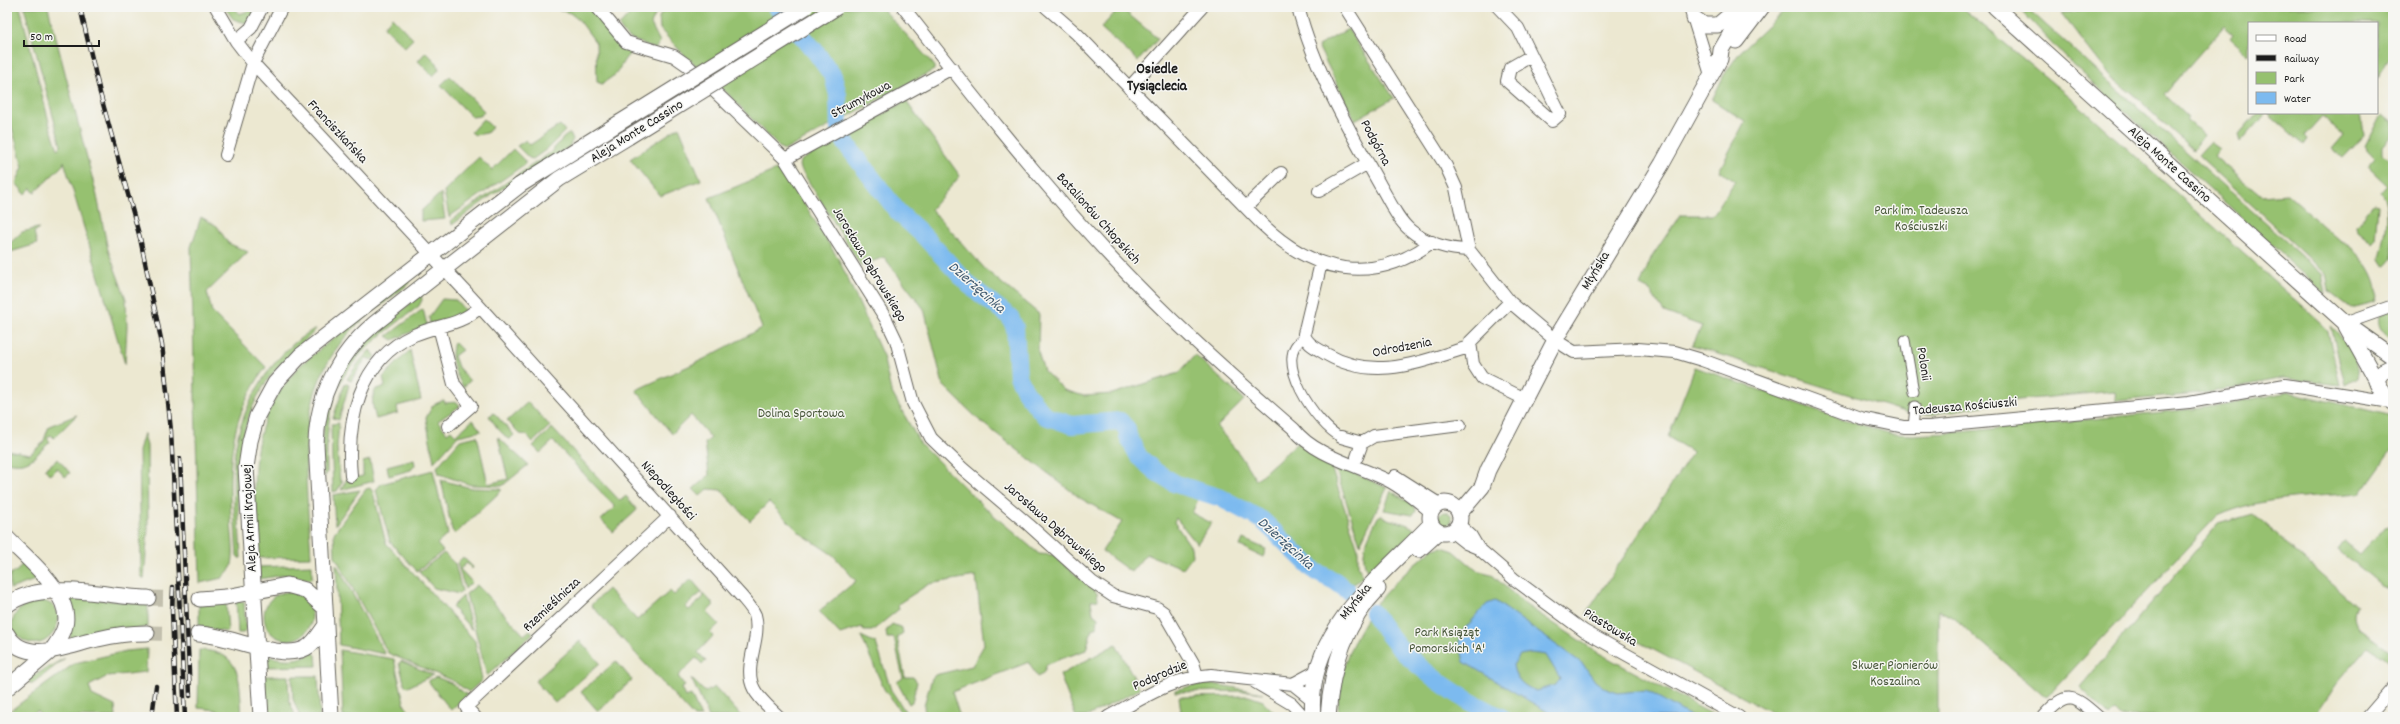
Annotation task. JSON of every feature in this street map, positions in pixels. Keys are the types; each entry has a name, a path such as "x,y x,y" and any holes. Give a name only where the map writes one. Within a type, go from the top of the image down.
{"street":[{"name":"Franciszkańska","path":"216,7 236,41 253,63 445,269"},
{"path":"236,41 251,28 262,7"},
{"path":"226,155 253,63 282,7"},
{"name":"Jarosława Dąbrowskiego","path":"597,7 626,42 674,56 687,65 785,160 886,319 896,340 913,403 931,438 1092,582 1113,596 1157,608 1164,614 1193,664 1197,676"},
{"name":"Aleja Monte Cassino","path":"431,255 520,185 806,7"},
{"name":"Aleja Monte Cassino","path":"445,269 559,179 837,7"},
{"name":"Batalionów Chłopskich","path":"903,7 1029,164 1106,252 1202,348 1294,430 1300,438 1319,450 1398,486 1445,519"},
{"path":"1046,7 1077,34 1246,208 1285,245 1308,258 1321,263 1353,269 1385,266 1411,256 1432,242"},
{"path":"1129,88 1202,7"},
{"name":"Podgórna","path":"1298,7 1310,50 1368,163 1404,224 1420,237 1432,242 1456,250 1470,250"},
{"path":"1345,7 1446,166 1456,188 1470,250 1510,302 1473,337 1469,347 1473,364 1479,376 1525,399"},
{"path":"1498,7 1518,28 1560,114 1552,121 1507,81 1510,68 1531,56"},
{"path":"1692,12 1704,25 1718,25 1739,7"},
{"name":"Młyńska","path":"1313,717 1313,700 1317,671 1333,632 1374,586 1445,519 1488,470 1555,340 1662,164 1720,59 1721,50 1746,7"},
{"name":"Młyńska","path":"1720,59 1725,57 1762,7"},
{"name":"Aleja Monte Cassino","path":"1994,7 2345,323 2393,358"},
{"path":"1692,12 1711,75"},
{"name":"Strumykowa","path":"785,160 952,68"},
{"path":"1319,191 1368,163"},
{"path":"1246,208 1282,173"},
{"name":"Aleja Armii Krajowej","path":"261,717 246,467 252,430 266,397 288,367 300,356 431,255"},
{"path":"1321,263 1305,329 1305,338 1296,345 1293,352 1292,369 1295,379 1326,426 1341,437 1362,443"},
{"path":"330,717 316,444 318,423 327,388 338,366 361,336 445,269"},
{"name":"Niepodległości","path":"445,269 670,516 752,610 756,621 751,664 754,690 779,717"},
{"name":"Tadeusza Kościuszki","path":"1510,302 1555,340 1574,352 1651,349 1685,355 1861,418 1913,428 2189,402 2285,385 2392,403"},
{"path":"2345,323 2393,306"},
{"path":"351,476 349,449 351,426 356,405 367,378 378,361 394,345 415,335 468,318 480,307"},
{"name":"Aleja Monte Cassino","path":"2345,323 2376,381 2392,403"},
{"path":"439,327 454,384 472,406 448,426"},
{"name":"Odrodzenia","path":"1305,338 1316,348 1348,365 1380,370 1421,362 1469,347"},
{"name":"Polonii","path":"1905,340 1914,392"},
{"path":"2376,381 2383,371 2393,366"},
{"path":"1913,428 1915,406"},
{"path":"1357,457 1362,443 1374,436 1460,425"},
{"name":"Batalionów Chłopskich","path":"1294,430 1394,474 1445,519"},
{"name":"Rzemieślnicza","path":"475,717 466,707 670,516"},
{"name":"Piastowska","path":"1445,519 1466,543 1478,548 1536,598 1592,636 1739,717"},
{"path":"7,538 46,578 55,590 63,604 66,621 62,636 51,650 7,688"},
{"path":"200,599 226,597 287,585 296,586 305,590 325,608"},
{"path":"7,605 31,593 55,590 148,598"},
{"name":"Młyńska","path":"1328,717 1330,689 1338,657 1356,607"},
{"path":"198,634 222,636 281,652 296,652 313,643 326,625"},
{"path":"7,634 13,643 22,649 32,651 51,650 100,638 147,633"},
{"path":"1317,671 1293,684 1313,700 1322,717"},
{"name":"Podgrodzie","path":"1108,717 1165,687 1197,676 1251,679 1293,684"},
{"name":"Podgrodzie","path":"1251,679 1292,704 1304,717"},
{"path":"2368,717 2393,688"},
{"path":"1292,704 1313,700 1330,689"},
{"path":"2043,717 2059,700 2068,697 2078,699 2098,717"}],"green space":[{"path":"7,7 20,7 50,126 58,149 61,146 24,7 48,7 97,196 108,250 126,299 127,326 125,364 64,161 63,165 34,193 31,188 25,194 16,183 23,167 11,124 7,125"},
{"path":"235,7 239,14 248,11 249,7 256,7 252,19 246,23 233,19 225,8"},
{"path":"549,7 594,7 634,49 625,59 616,74 602,84 597,82 596,43 580,21 570,13"},
{"path":"636,7 659,7 651,24 660,42 655,49 627,37 619,26"},
{"path":"665,7 881,7 934,65 934,70 785,150 780,148 725,91 683,54 660,29 659,17"},
{"path":"1120,7 1158,39 1138,61 1101,28"},
{"name":"Park im. Tadeusza Kościuszki","path":"1788,7 1961,7 2072,99 2323,325 2328,332 2340,385 2283,378 2199,394 2116,401 2115,391 2019,400 1933,414 1911,414 1692,346 1702,326 1664,312 1650,291 1640,286 1651,258 1680,215 1713,215 1735,181 1719,171 1745,121 1712,100 1724,75 1740,52"},
{"path":"2018,7 2026,7 2322,274 2326,294 2070,62"},
{"path":"2086,7 2393,7 2393,53 2378,76 2378,22 2248,22 2248,54 2230,38 2233,34 2224,26 2164,94 2188,117 2186,119 2204,135 2193,150 2136,97 2111,77 2061,13 2082,11"},
{"path":"392,17 413,39 405,47 384,27"},
{"path":"1348,29 1394,98 1355,120 1318,46"},
{"path":"426,52 437,63 439,70 433,76 418,61"},
{"path":"450,76 484,111 480,116 472,117 441,85"},
{"path":"906,101 960,176 931,209 986,270 1039,314 1038,352 1044,371 1064,390 1084,396 1112,394 1179,373 1195,355 1244,400 1217,427 1240,455 1256,480 1297,443 1329,461 1358,549 1358,565 1363,576 1343,593 1253,513 1229,499 1189,489 1187,493 1199,497 1192,513 1211,523 1197,544 1176,518 1174,522 1191,547 1192,556 1183,568 1146,554 1131,572 1102,551 1122,522 1080,498 980,421 943,385 924,309 884,257 861,266 799,166 800,161"},
{"path":"2256,114 2265,114 2241,141 2239,134"},
{"path":"2269,114 2361,114 2364,136 2343,158 2332,149 2344,135 2322,117 2305,136 2308,139 2304,145"},
{"path":"2381,114 2393,121 2393,135 2383,146 2383,154 2393,161 2393,258 2386,266 2383,265 2380,260 2387,216 2384,200 2380,193 2387,185 2367,166 2375,157 2365,146"},
{"path":"483,119 492,127 487,133 475,135 471,132"},
{"path":"560,125 565,131 547,149 533,159 529,158 517,146 526,140 530,145"},
{"path":"679,127 701,180 660,196 630,159"},
{"path":"570,133 573,139 569,147 492,195 452,225 451,220 550,153 563,138"},
{"path":"2210,142 2220,149 2214,156 2261,196 2287,194 2341,242 2355,251 2368,267 2373,276 2377,294 2375,302 2351,308 2329,291 2326,274 2198,155"},
{"path":"513,149 525,161 525,164 449,217 444,191 479,157 492,170"},
{"name":"Dolina Sportowa","path":"776,170 791,182 839,260 883,356 891,391 920,443 983,506 1039,554 1053,555 1097,593 1098,600 1091,601 1093,614 1098,618 1097,627 1092,629 1086,650 1047,664 1043,674 1037,677 1029,662 952,692 960,717 953,717 952,714 942,717 925,717 924,705 932,678 935,675 972,666 984,645 976,576 929,584 898,604 899,609 872,631 864,631 862,627 840,634 819,611 856,581 833,555 800,533 769,502 750,521 721,490 708,489 700,496 693,489 709,475 705,443 711,438 691,415 672,434 636,390 704,359 762,328 709,198"},
{"path":"441,193 445,219 421,221 421,211"},
{"path":"2373,204 2378,205 2375,240 2372,243 2357,231 2356,225"},
{"path":"201,217 217,226 228,243 248,252 207,292 212,312 266,367 254,385 245,403 238,421 234,439 230,477 233,550 231,568 222,578 200,583 191,247"},
{"path":"38,228 38,230 34,232 37,244 7,253 7,246 22,232"},
{"path":"407,280 410,283 371,313 349,333 331,358 318,384 310,411 307,439 307,498 311,557 257,558 254,503 256,453 270,407 284,385 304,362"},
{"path":"421,294 422,300 419,306 374,342 345,374 336,393 330,414 327,441 327,473 324,477 322,456 324,420 334,385 361,345"},
{"path":"442,299 456,300 467,313 430,324 429,317"},
{"path":"423,309 427,325 393,340 387,336"},
{"path":"2393,310 2391,339 2381,329 2379,315"},
{"path":"2331,326 2351,349 2357,364 2357,378 2345,385"},
{"path":"316,329 269,378 256,398 248,420 242,442 239,465 238,488 241,558 239,558 237,556 235,532 233,471 237,440 242,421 259,385 271,368 298,340"},
{"path":"454,342 462,350 454,356 458,367 470,381 463,387 452,360"},
{"path":"370,350 376,356 372,360 366,358 351,381 347,379 360,361"},
{"path":"410,350 421,400 397,406 398,413 376,419 373,404 374,393 376,389 385,387 383,377"},
{"name":"Skwer Pionierów Koszalina","path":"1695,367 1833,416 1892,434 1913,435 1951,433 2203,408 2289,392 2393,416 2393,448 2361,493 2288,498 2234,509 2217,516 2046,698 1954,618 1938,610 1938,717 1780,717 1586,614 1693,452 1668,437"},
{"path":"345,383 349,385 339,420 333,418"},
{"path":"444,400 445,403 457,402 460,406 438,421 447,433 451,430 456,435 473,420 481,431 458,436 434,462 426,418 433,405"},
{"path":"528,402 550,426 533,442 527,435 520,434 507,421"},
{"path":"494,413 514,435 509,440 498,429 489,416"},
{"path":"77,415 54,438 51,435 47,438 50,442 31,460 21,463 7,462 7,450 30,454 43,443 49,426"},
{"path":"339,423 337,447 340,481 343,481 337,491 333,492 331,430 332,424"},
{"path":"552,428 620,501 626,496 637,510 613,532 601,520 615,507 553,441 540,453 533,446"},
{"path":"144,433 147,446 148,529 144,579 141,576 139,450"},
{"path":"477,436 488,484 508,479 498,437 528,465 502,486 471,485 439,474 437,467 460,440"},
{"path":"58,459 70,473 65,477 57,468 50,475 45,469"},
{"path":"414,459 415,465 411,470 389,476 387,466"},
{"path":"370,460 374,481 341,490 347,479 363,476 363,462"},
{"path":"1334,464 1387,488 1360,544"},
{"path":"433,470 448,534 437,544 443,551 417,571 390,542 376,490 381,484"},
{"path":"441,480 471,488 501,489 501,491 455,534 452,530"},
{"path":"370,488 373,492 386,543 475,641 482,680 469,692 453,681 388,653 335,556 334,533 366,489"},
{"path":"360,490 336,524 335,524 333,495"},
{"path":"1391,491 1414,505 1416,510 1413,515 1384,510"},
{"path":"1442,512 1448,512 1452,516 1452,522 1448,526 1442,526 1438,522 1438,516"},
{"path":"2253,514 2357,606 2354,616 2358,627 2393,654 2393,665 2368,647 2336,685 2318,712 2324,717 2122,717 2115,710 2109,716 2080,687 2218,524"},
{"path":"1381,515 1390,520 1404,523 1416,531 1368,572 1365,565 1364,551 1378,517"},
{"path":"2393,525 2393,589 2381,585 2338,549 2344,541 2360,554 2385,527"},
{"path":"1243,539 1266,549 1263,557 1240,546"},
{"name":"Park Książąt Pomorskich 'A'","path":"1442,547 1454,551 1476,570 1491,574 1526,605 1597,652 1717,717 1339,717 1338,702 1343,672 1361,628 1377,603 1403,575 1432,549"},
{"path":"444,553 455,564 462,591 459,594 434,588 419,572"},
{"path":"463,557 473,567 472,569 467,563 460,569 472,582 465,589 457,563"},
{"path":"23,563 36,577 35,580 10,589 10,574 17,571"},
{"path":"336,564 337,565 385,654 339,645"},
{"path":"312,565 312,578 310,580 285,575 259,579 258,567"},
{"path":"691,579 702,592 685,607 689,610 702,599 703,593 714,605 707,612 719,624 710,633 713,636 698,652 706,661 702,664 696,658 678,676 685,686 681,688 685,697 691,695 701,717 694,717 591,605 608,589 637,620 670,591 674,595"},
{"path":"477,585 524,635 530,630 533,633 487,676 466,594"},
{"path":"288,592 297,594 305,599 310,607 312,616 310,625 305,633 297,638 288,640 279,638 271,633 266,625 264,616 266,607 271,599 279,594"},
{"path":"463,596 472,630 452,607"},
{"path":"69,597 148,604 148,627 72,639 70,635 73,618"},
{"path":"35,600 48,603 56,609 58,618 56,627 51,636 43,641 34,643 23,640 16,635 12,623 17,611"},
{"path":"236,601 244,602 246,631 243,633 238,633"},
{"path":"226,603 228,632 199,628 199,604"},
{"path":"892,624 902,628 903,633 897,637 905,677 913,677 917,682 912,702 909,704 897,682 903,678 894,638 887,638 886,631"},
{"path":"861,636 876,643 891,690 909,717 904,717 884,689"},
{"path":"580,641 600,663 555,703 535,681"},
{"path":"1116,644 1140,689 1086,717 1076,717 1060,675"},
{"path":"147,649 146,672 108,676 89,686 92,695 115,706 116,717 42,717 37,711 30,717 7,717 7,713 75,663 126,651"},
{"path":"199,650 214,652 224,656 232,662 239,681 242,717 223,717 216,710 198,708"},
{"path":"340,650 394,659 405,706 415,717 343,717"},
{"path":"313,652 316,655 317,666 263,667 265,656 295,659"},
{"path":"65,658 34,683 30,683 26,680"},
{"path":"401,661 433,675 408,687 405,686 399,663"},
{"path":"616,661 632,680 598,711 581,692"},
{"path":"264,676 288,676 289,700 296,717 266,717"},
{"path":"292,676 318,676 320,717 300,717 293,699"},
{"path":"436,677 451,683 467,695 451,710 428,681"},
{"path":"691,678 705,692 715,687 742,717 709,717"},
{"path":"1199,684 1214,684 1263,693 1249,691 1175,692 1175,690"},
{"path":"1249,696 1263,701 1279,717 1170,717 1181,711 1179,697"}],"water":[{"path":"1291,547 1315,564 1316,572 1312,575 1304,572"},
{"path":"1495,601 1583,664 1595,681 1606,689 1618,693 1646,690 1692,717 1556,717 1464,662 1459,641 1461,638 1459,635 1487,604","holes":["1531,653 1546,655 1560,678 1556,685 1536,691 1527,687 1520,681 1513,665 1520,655"]}],"waterway":[{"name":"Dzierżęcinka","path":"777,7 815,51 833,76 838,95 839,129 846,144 898,212 921,233 969,285 1010,317 1015,328 1018,376 1026,393 1045,416 1072,425 1120,421 1127,429 1128,436 1139,457 1156,472 1176,484 1221,498 1262,520 1316,572 1335,581 1347,590"},
{"name":"Dzierżęcinka","path":"1373,613 1397,645 1432,677 1459,695 1501,717"}],"tunnel":[{"path":"148,598 200,599"},
{"path":"147,633 198,634"}],"railway":[{"path":"80,7 100,93 140,238 162,344 171,431 185,717"},
{"path":"180,459 190,696"},
{"path":"173,587 172,611 177,717"},
{"path":"152,717 156,686"}],"district":[{"name":"Osiedle Tysiąclecia","path":"1157,78"}]}
